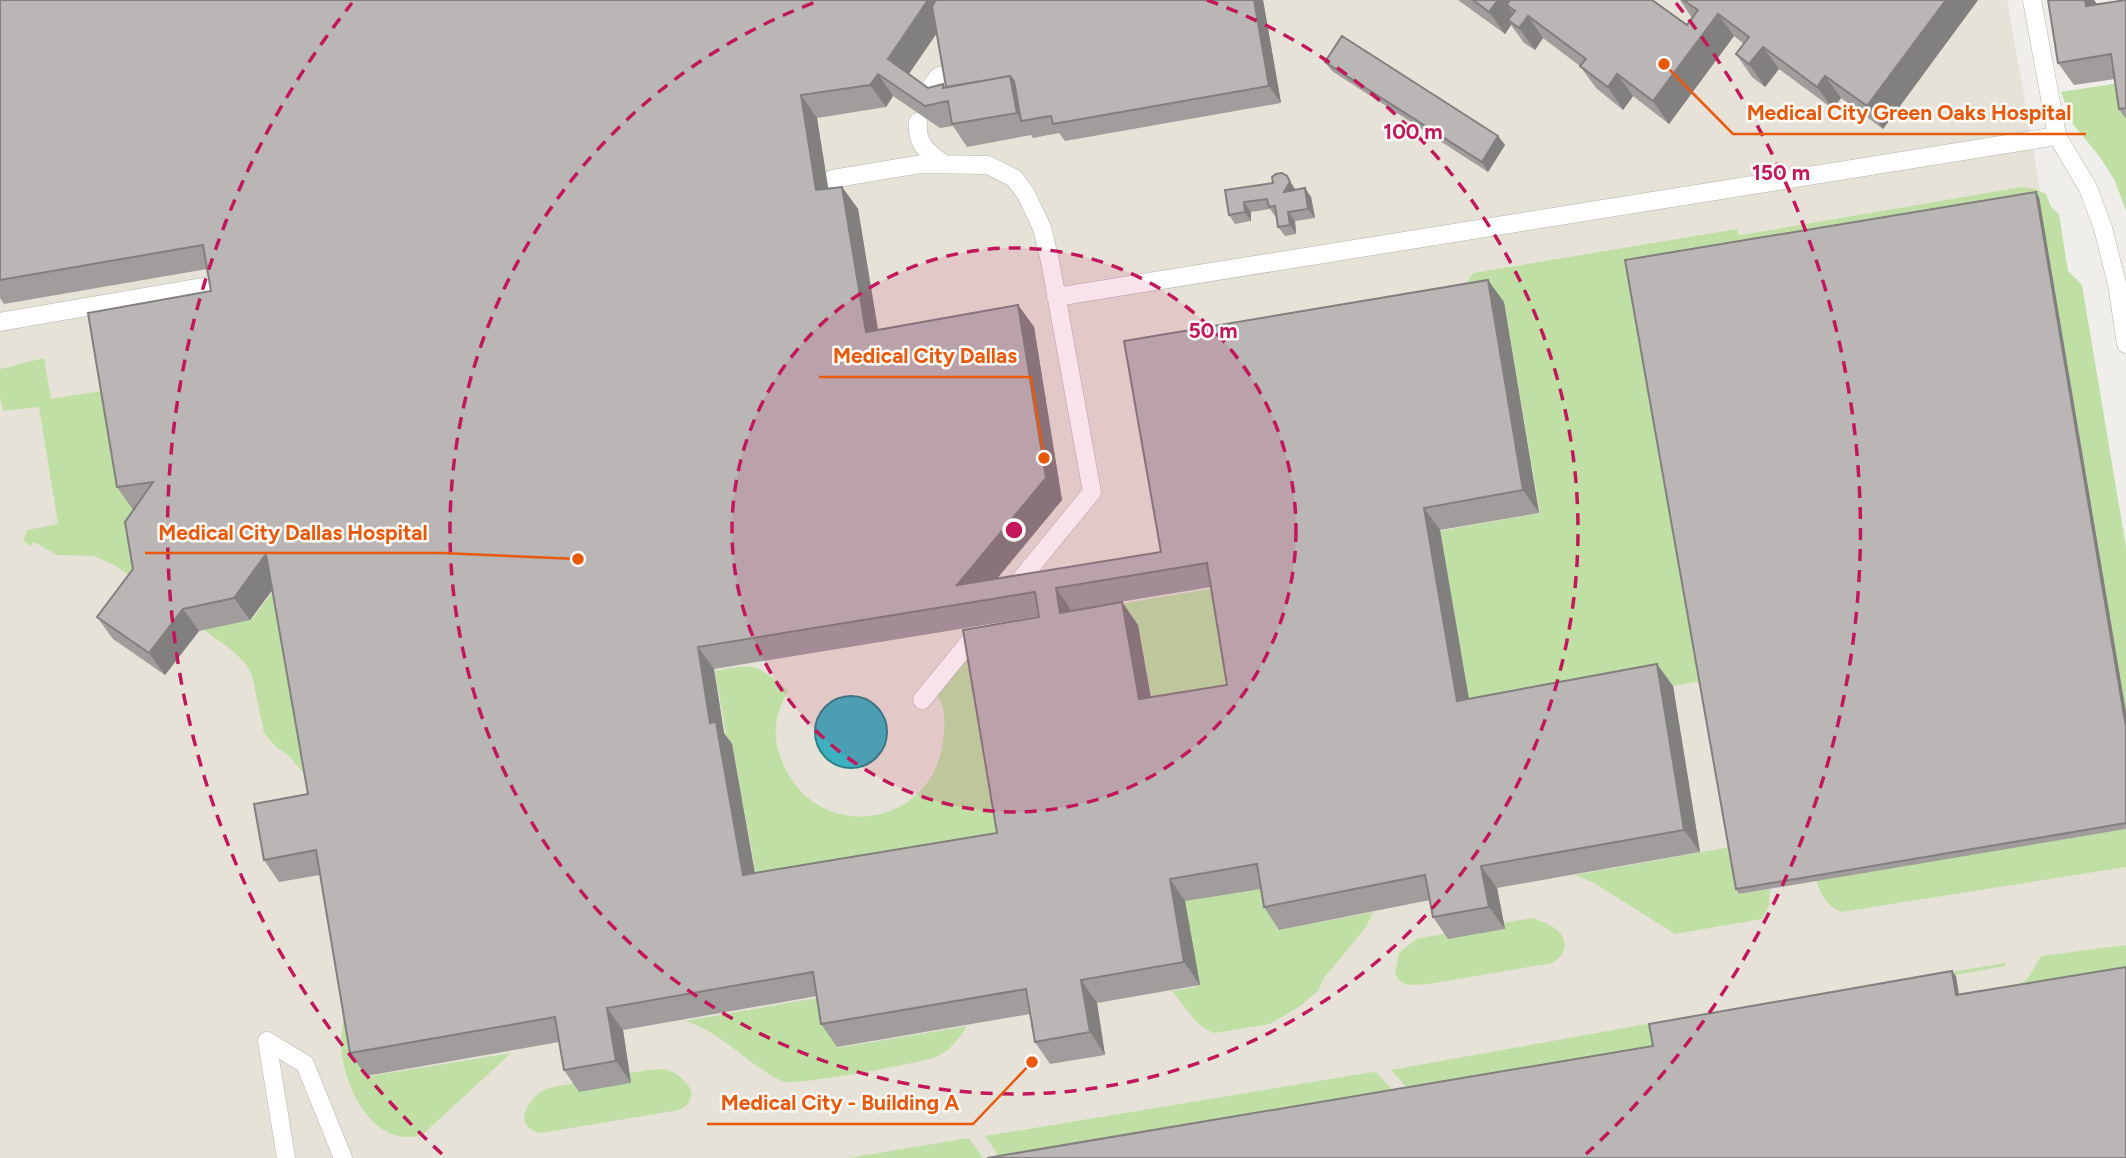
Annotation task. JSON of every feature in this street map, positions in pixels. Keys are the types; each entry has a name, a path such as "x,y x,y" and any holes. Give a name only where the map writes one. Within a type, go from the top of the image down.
{"lane":[{"path":"2032,0 2057,136 2088,188 2103,228 2117,284 2126,344"},
{"path":"928,91 938,77 953,72"},
{"path":"918,121 917,133 927,152 944,164"},
{"path":"1056,297 2057,136"},
{"path":"832,179 901,166 944,164 988,165 1014,178 1026,194 1042,228 1092,492 922,699"},
{"path":"0,322 214,285"},
{"path":"286,1158 267,1041 305,1063 344,1158"}],"shaded area":[{"path":"0,0 2007,0 2051,261 2126,654 2126,1158 0,1158"}],"green space":[{"path":"2125,82 2126,211 2115,181 2100,157 2073,124 2061,92"},
{"path":"2022,187 2046,194 2051,207 2059,214 2068,271 2082,285 2126,547 2126,712 2039,197 1701,681 1473,722 1440,531 1540,513 1504,301 1472,307 1468,281 1473,273 1737,229 1739,235 1753,233"},
{"path":"44,358 51,399 113,389 132,510 168,504 147,589 116,566 94,556 57,555 34,542 30,546 23,540 27,530 58,524 39,407 3,411 0,369"},
{"path":"281,580 305,775 264,733 252,675 245,663 201,628 253,618"},
{"path":"1221,587 1241,706 1156,720 1138,624 978,651 1010,853 760,896 732,744 728,745 715,671 739,667 754,668 761,670 788,690 777,718 777,746 784,766 800,791 821,807 846,815 871,816 895,809 916,795 933,774 942,747 944,727 944,713 937,695 994,625"},
{"path":"2126,829 2126,867 1841,912 1825,899 1816,880"},
{"path":"1730,847 1738,894 1770,889 1769,906 1762,919 1675,934 1594,883 1575,875"},
{"path":"1271,885 1279,930 1373,912 1366,927 1324,978 1318,991 1300,1006 1270,1024 1215,1033 1196,1021 1172,991 1197,987 1182,899"},
{"path":"1532,918 1551,926 1562,936 1564,951 1552,963 1429,984 1407,985 1395,974 1399,953 1416,939"},
{"path":"2126,945 2126,972 2012,991 2028,978 2041,956"},
{"path":"2005,963 2006,966 1652,1029 1656,1050 1410,1091 1391,1070 1652,1023"},
{"path":"349,994 365,1077 511,1053 422,1135 405,1137 389,1133 364,1111 348,1080 343,1063 342,1027"},
{"path":"828,996 837,1048 967,1026 958,1039 938,1056 835,1077 785,1082 767,1073 714,1035 685,1021"},
{"path":"666,1069 680,1077 691,1093 687,1105 679,1110 541,1133 526,1125 525,1111 529,1104 548,1088"},
{"path":"1373,1072 1396,1094 1000,1158 985,1136"},
{"path":"969,1138 983,1158 848,1158"}],"water":[{"path":"858,696 877,706 885,718 885,746 877,758 865,766 844,768 825,758 817,746 815,725 825,706 837,698"}],"building":[{"path":"0,0 928,0 888,59 928,88 943,84 943,88 1010,76 1017,113 952,124 948,101 925,106 878,74 870,85 801,95 816,190 842,187 866,332 1018,305 1046,478 957,585 1161,552 1124,341 1488,280 1523,490 1424,508 1457,701 1657,664 1684,830 1481,866 1489,907 1433,917 1425,875 1264,907 1257,864 1170,879 1184,962 1081,980 1090,1032 1035,1042 1026,989 821,1024 813,972 607,1008 616,1061 564,1070 555,1017 350,1053 316,850 264,860 254,804 308,794 266,554 234,598 183,609 149,653 97,617 133,569 125,522 153,482 117,487 88,313 211,291 203,245 0,280","holes":["1207,563 1227,685 1139,699 1122,602 1060,613 1056,588","1035,592 1039,617 963,630 997,833 743,875 716,722 710,723 698,647"]},
{"path":"936,0 1254,0 1269,86 1053,124 1051,116 1021,121 1014,81 1010,76 946,87 932,6"},
{"path":"1473,0 1498,0 1489,12"},
{"path":"1510,0 1652,0 1687,25 1698,10 1683,0 1946,0 1867,106 1825,76 1817,87 1763,47 1749,64 1736,54 1749,37 1718,14 1653,101 1617,74 1608,87 1580,66 1586,59 1528,16 1519,28 1508,20 1515,11 1507,5"},
{"path":"2048,0 2085,0 2086,6 2126,0 2126,108 2119,109 2111,54 2058,63"},
{"path":"1342,36 1498,136 1482,162 1325,62"},
{"path":"1282,173 1290,182 1284,192 1305,188 1308,209 1288,212 1290,225 1278,227 1275,206 1269,207 1267,199 1244,202 1245,212 1229,215 1225,190 1273,183 1272,177"},
{"path":"2036,192 2126,727 2126,823 1736,889 1625,260"},
{"path":"2126,967 2126,1158 987,1158 1653,1046 1649,1024 1952,971 1956,995"}],"place":[{"name":"Medical City Green Oaks Hospital","path":"1664,64"},
{"name":"Medical City Dallas","path":"1044,458"},
{"name":"Medical City Dallas Hospital","path":"578,559"},
{"name":"Medical City - Building A","path":"1032,1062"}]}
